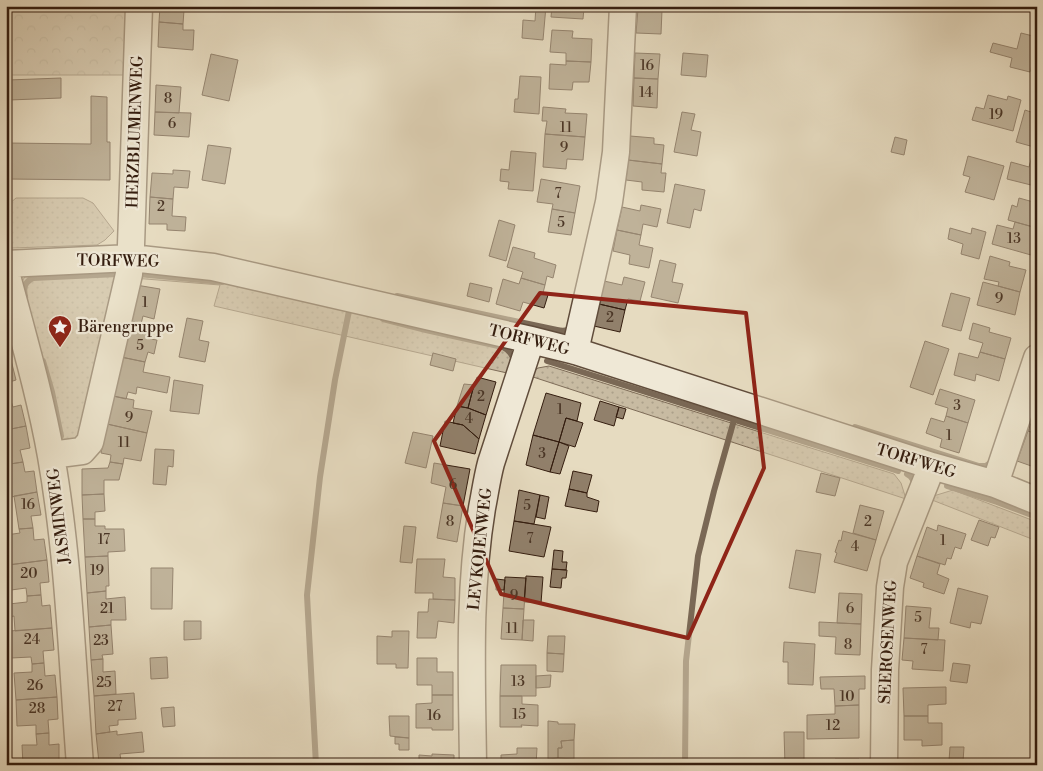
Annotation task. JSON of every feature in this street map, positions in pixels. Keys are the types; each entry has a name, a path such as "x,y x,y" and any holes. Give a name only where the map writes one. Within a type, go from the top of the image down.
{"street":[{"name":"HERZBLUMENWEG","path":"51,455 82,451 90,442 129,274 139,6"},
{"path":"574,351 609,202 616,152 623,6"},
{"name":"TORFWEG","path":"6,264 131,258 213,267 574,351 932,466 995,484 1037,500"},
{"name":"JASMINWEG","path":"6,272 37,389 58,498 67,581 80,765"},
{"name":"LEVKOJENWEG","path":"473,765 471,645 475,566 480,523 492,460 531,340"},
{"path":"995,484 1037,358"},
{"name":"SEEROSENWEG","path":"884,765 885,670 890,587 894,562 932,466"}],"highlighted area":[{"path":"540,293 746,313 764,468 688,638 501,594 434,441"}],"green space":[{"path":"6,6 126,6 125,75 6,75"},
{"path":"16,198 83,198 93,203 114,231 97,245 12,248 7,241 6,212 9,204"},
{"path":"120,267 86,440 60,447 21,284 30,273"},
{"path":"137,269 214,277 508,345 511,357 507,373 214,306 220,285 133,278"},
{"path":"549,366 894,474 901,483 906,499 527,375 538,368"},
{"path":"953,490 1037,522 1037,541 927,498"}],"building":[{"path":"160,6 194,6 193,10 184,10 183,24 159,22"},
{"path":"536,6 546,6 543,40 522,38 523,20 535,21"},
{"path":"552,6 595,6 595,9 584,8 583,19 551,17"},
{"path":"638,6 663,6 662,10 638,9"},
{"path":"638,9 662,10 661,34 636,33"},
{"path":"159,22 183,24 183,30 194,30 193,50 158,47"},
{"path":"552,30 573,31 572,38 592,39 591,62 566,61 566,53 550,52"},
{"path":"1021,33 1037,37 1037,55 1035,55 1030,72 1010,67 1012,58 990,52 993,43 1017,49"},
{"path":"635,53 660,54 658,79 634,78"},
{"path":"683,53 708,55 706,77 681,75"},
{"path":"211,54 238,60 229,101 202,95"},
{"path":"566,61 591,62 589,82 573,82 572,90 549,89 550,64 566,65"},
{"path":"520,76 541,77 539,114 514,112 515,99 518,99"},
{"path":"61,78 61,98 9,100 8,80"},
{"path":"634,78 658,79 657,108 633,106"},
{"path":"156,85 181,87 179,113 155,112"},
{"path":"988,95 1007,100 1008,96 1021,100 1013,131 972,120 976,107 984,109"},
{"path":"91,96 107,97 107,142 110,142 110,180 6,179 6,143 91,144"},
{"path":"543,107 566,109 565,113 587,114 585,137 545,134 547,121 542,121"},
{"path":"1025,110 1037,114 1037,157 1032,156 1034,147 1016,142"},
{"path":"155,112 191,113 189,137 154,135"},
{"path":"682,112 695,114 691,130 701,132 697,156 674,152"},
{"path":"545,134 585,137 583,160 567,159 566,169 543,167"},
{"path":"630,136 654,138 654,144 664,145 662,164 628,160"},
{"path":"895,137 907,140 904,155 891,152"},
{"path":"208,145 231,148 225,184 202,180"},
{"path":"511,151 536,153 533,191 508,189 509,182 500,181 501,169 509,170"},
{"path":"968,156 1004,166 994,200 965,192 970,177 963,175"},
{"path":"1032,156 1037,157 1037,181 1035,186 1007,179 1011,162 1029,167"},
{"path":"628,160 662,164 661,173 666,173 664,192 642,190 642,182 626,180"},
{"path":"173,170 190,171 188,188 174,187 173,199 150,197 152,173 173,174"},
{"path":"541,179 580,186 575,213 552,209 553,204 537,202"},
{"path":"675,184 705,190 701,211 694,209 690,228 667,223"},
{"path":"150,197 173,199 172,216 186,217 185,231 167,230 167,224 149,224"},
{"path":"1019,198 1037,203 1037,228 1008,220 1012,205 1017,207"},
{"path":"641,205 661,209 657,227 643,224 641,235 617,230 622,207 640,211"},
{"path":"552,209 575,213 571,235 548,232"},
{"path":"499,220 515,225 506,261 489,256"},
{"path":"1015,222 1037,228 1031,255 992,244 997,225 1013,229"},
{"path":"950,228 971,234 972,228 986,232 979,259 961,254 963,244 948,239"},
{"path":"617,230 641,235 639,245 653,248 649,268 629,264 630,255 613,251"},
{"path":"513,247 535,253 534,258 556,265 553,278 547,276 545,285 521,278 523,272 507,267"},
{"path":"990,256 1010,262 1009,266 1026,270 1020,292 998,286 999,282 984,279"},
{"path":"660,260 676,264 672,282 683,284 678,303 651,297"},
{"path":"624,277 645,282 640,301 628,299 625,310 599,304 604,281 622,285"},
{"path":"521,278 545,285 543,293 548,295 544,308 523,302 520,311 496,304 503,279 519,284"},
{"path":"983,282 1020,292 1015,315 977,305"},
{"path":"470,283 492,288 489,302 467,296"},
{"path":"136,285 160,289 154,319 143,316 141,324 129,321"},
{"path":"951,293 970,298 961,331 942,326"},
{"path":"599,304 625,310 620,332 594,326"},
{"path":"187,318 203,321 199,340 209,342 205,362 179,357"},
{"path":"129,321 141,324 140,332 151,335 150,339 157,340 154,354 148,352 145,362 121,357"},
{"path":"973,323 990,328 989,332 1011,338 1005,359 980,352 983,343 969,339"},
{"path":"925,341 949,349 933,395 910,387"},
{"path":"980,352 1005,359 999,381 976,374 975,381 954,375 959,353 978,358"},
{"path":"433,353 456,359 453,371 430,365"},
{"path":"121,357 145,362 143,372 170,377 167,393 137,387 136,394 128,392 126,399 113,396"},
{"path":"11,360 16,380 6,383 6,361"},
{"path":"477,377 496,382 486,415 468,408"},
{"path":"174,380 203,385 199,414 170,411"},
{"path":"464,384 474,385 468,408 457,406"},
{"path":"940,389 975,400 968,423 946,416 948,408 935,404"},
{"path":"546,393 581,403 577,421 566,418 559,442 533,435"},
{"path":"9,395 13,407 21,405 26,426 6,430 6,396"},
{"path":"113,396 134,400 133,408 152,411 147,433 107,424"},
{"path":"600,401 619,407 614,426 594,420"},
{"path":"457,406 486,415 479,439 463,425 453,423"},
{"path":"619,407 626,409 623,419 616,417"},
{"path":"1037,407 1037,434 1028,431"},
{"path":"946,416 968,423 959,453 940,447 942,439 926,433 931,418 944,422"},
{"path":"566,418 583,423 575,447 559,442"},
{"path":"445,421 463,425 479,439 475,454 440,446"},
{"path":"107,424 147,433 141,461 124,458 123,464 110,462 111,455 101,453"},
{"path":"26,426 30,448 20,450 23,462 10,464 9,461 6,462 6,430"},
{"path":"1028,431 1037,434 1037,468 1017,461"},
{"path":"413,432 433,436 426,468 405,463"},
{"path":"533,435 559,442 550,472 526,465"},
{"path":"559,442 569,446 560,474 550,472"},
{"path":"155,449 174,450 173,467 168,466 166,485 153,484"},
{"path":"23,462 25,472 34,471 37,492 6,498 6,474 11,473 10,464"},
{"path":"110,462 123,464 119,480 104,480 104,494 82,495 82,469 108,468"},
{"path":"434,463 470,469 463,506 443,503 446,487 431,483"},
{"path":"573,471 592,475 587,493 569,489"},
{"path":"821,473 840,478 835,496 816,492"},
{"path":"569,489 587,493 587,497 599,501 597,512 565,506"},
{"path":"519,490 540,495 534,524 514,521"},
{"path":"37,492 41,515 31,516 33,528 19,529 14,496"},
{"path":"104,494 105,511 95,512 95,519 83,519 82,495"},
{"path":"540,495 549,497 545,519 536,517"},
{"path":"443,503 463,506 457,542 437,538"},
{"path":"860,505 884,511 876,540 853,533"},
{"path":"83,519 95,519 95,526 105,526 105,529 124,529 125,551 108,552 108,556 85,557"},
{"path":"979,520 999,527 995,538 991,537 988,546 971,540"},
{"path":"514,521 551,527 544,557 509,551"},
{"path":"938,525 966,534 961,549 955,547 951,559 947,558 945,565 917,556 927,527 937,531"},
{"path":"404,526 416,527 412,563 400,562"},
{"path":"33,528 34,540 44,539 47,560 8,565 6,535 20,533 19,529"},
{"path":"843,531 876,540 867,571 834,562 837,553 835,552 839,540 841,541"},
{"path":"554,550 563,551 562,562 567,562 566,570 552,569"},
{"path":"796,550 821,554 815,593 789,588"},
{"path":"108,556 109,586 106,586 106,591 87,593 85,557"},
{"path":"917,556 940,564 937,574 949,579 944,594 923,587 924,583 910,578"},
{"path":"417,559 445,559 443,577 455,578 455,600 433,599 433,593 415,593"},
{"path":"47,560 49,582 40,583 41,595 27,596 26,588 11,590 8,565"},
{"path":"151,568 173,568 172,609 151,609"},
{"path":"552,569 567,570 566,578 562,578 561,588 550,587"},
{"path":"526,576 543,577 541,603 524,602"},
{"path":"505,577 526,578 524,609 503,608"},
{"path":"496,579 505,580 504,590 496,590"},
{"path":"958,588 988,596 981,624 971,622 970,628 950,623"},
{"path":"106,591 106,599 125,597 126,620 111,620 111,625 89,627 87,593"},
{"path":"839,593 862,594 861,624 837,623"},
{"path":"41,595 42,606 50,605 52,628 15,631 14,616 10,617 9,604 27,602 27,596"},
{"path":"429,599 455,600 454,623 438,621 436,638 417,638 418,612 428,612"},
{"path":"906,606 931,608 929,628 939,628 938,640 904,638"},
{"path":"503,608 524,609 522,640 501,639"},
{"path":"523,620 534,620 533,641 522,640"},
{"path":"184,621 201,621 201,639 184,640"},
{"path":"819,622 861,624 860,655 835,654 836,637 819,636"},
{"path":"111,625 113,654 102,655 103,659 91,660 89,627"},
{"path":"52,628 54,650 43,651 44,663 32,664 31,657 11,658 9,631"},
{"path":"392,631 409,631 408,668 396,668 396,664 377,664 377,636 392,637"},
{"path":"548,636 565,636 564,654 547,653"},
{"path":"904,638 945,640 943,671 912,669 913,661 902,660"},
{"path":"784,642 815,644 813,685 788,684 788,662 783,662"},
{"path":"547,653 564,654 563,672 547,671"},
{"path":"167,657 168,678 151,679 150,658"},
{"path":"417,658 437,658 437,672 453,672 453,695 432,695 432,685 417,685"},
{"path":"103,659 103,672 115,671 116,694 94,696 91,660"},
{"path":"44,663 45,676 55,675 57,697 16,700 14,673 32,672 32,664"},
{"path":"953,663 970,665 967,683 950,681"},
{"path":"501,665 536,665 536,696 500,696"},
{"path":"551,675 550,687 536,688 536,676"},
{"path":"865,676 865,689 859,689 859,705 835,706 834,689 821,689 820,677"},
{"path":"946,687 946,704 928,705 928,716 904,716 903,688"},
{"path":"134,693 136,719 118,720 118,725 109,726 110,732 96,734 94,696"},
{"path":"432,695 453,695 453,730 416,728 416,704 432,703"},
{"path":"500,696 522,696 522,704 538,705 538,726 500,727"},
{"path":"57,697 58,719 48,720 49,733 36,734 36,725 17,726 16,700"},
{"path":"859,705 859,738 807,739 807,715 835,714 835,706"},
{"path":"174,707 175,726 163,727 161,708"},
{"path":"389,716 409,716 409,738 390,736"},
{"path":"904,716 928,716 928,723 942,723 942,745 922,746 922,740 904,740"},
{"path":"548,721 558,722 558,724 575,724 574,740 561,741 562,748 558,748 558,758 548,759"},
{"path":"117,731 117,735 142,732 144,752 120,754 121,761 99,763 96,734"},
{"path":"784,732 804,732 804,765 785,765"},
{"path":"49,733 49,745 59,744 59,765 23,765 22,745 37,745 36,734"},
{"path":"395,737 409,738 409,750 399,750 399,744 395,744"},
{"path":"574,740 574,759 558,758 558,748 562,748 561,741"},
{"path":"950,747 964,747 963,762 949,761"},
{"path":"517,748 537,748 536,765 501,765 501,755 517,754"},
{"path":"432,754 454,755 454,765 419,765 419,755 432,756"},
{"path":"835,759 859,759 859,765 836,765"}],"waterway":[{"path":"25,296 25,285 33,278 118,274"},
{"path":"139,274 222,282"},
{"path":"397,296 563,331 571,327"},
{"path":"316,765 307,595 320,477 335,380 349,311"},
{"path":"383,319 503,347 510,353 514,361"},
{"path":"43,361 52,392 61,436"},
{"path":"547,361 898,471"},
{"path":"685,765 686,661 698,556 734,420"},
{"path":"855,427 979,466 986,466 993,461"},
{"path":"907,474 913,479 914,487"},
{"path":"947,486 1037,517"}],"place":[{"name":"Bärengruppe","path":"60,348"}]}
